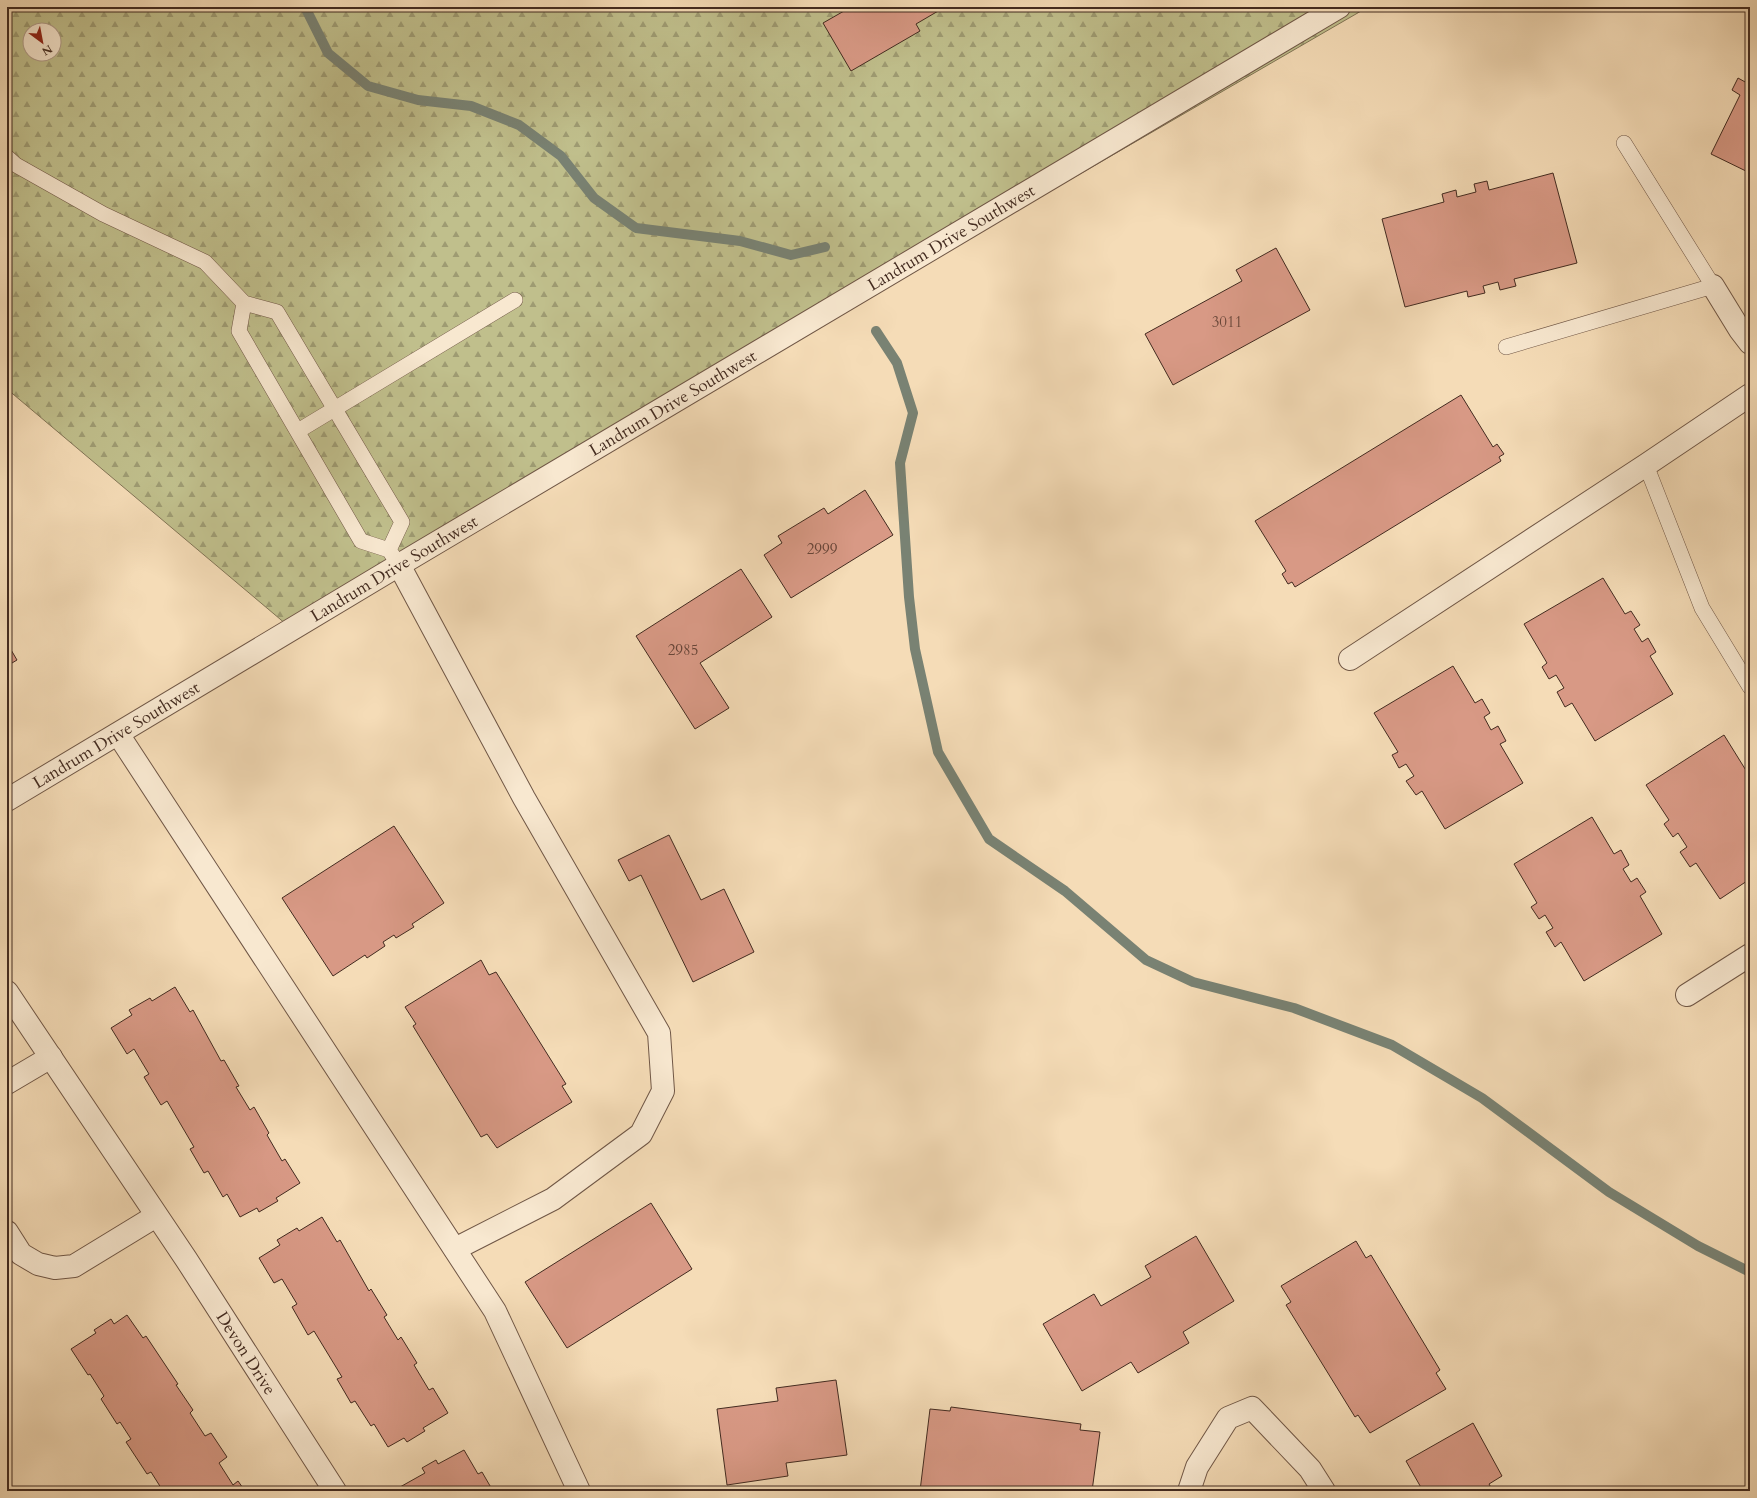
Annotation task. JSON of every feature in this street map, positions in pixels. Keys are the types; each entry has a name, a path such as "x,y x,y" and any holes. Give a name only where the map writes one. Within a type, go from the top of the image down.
{"street":[{"name":"Landrum Drive Southwest","path":"7,800 118,734 394,557 1339,7"},
{"path":"1714,286 1740,330 1750,343"},
{"path":"1350,659 1750,396"},
{"path":"394,557 524,798 659,1033 663,1091 641,1134 554,1199 455,1249"},
{"path":"118,734 495,1311 579,1491"},
{"path":"1687,995 1750,955"},
{"name":"Devon Drive","path":"7,992 156,1216 335,1491"},
{"path":"7,1084 51,1057"},
{"path":"7,1232 21,1254 38,1264 55,1268 74,1266 156,1216"},
{"path":"1189,1491 1197,1467 1228,1418 1252,1408 1310,1469 1324,1491"}],"lane":[{"path":"1506,347 1714,286 1624,143"},
{"path":"7,157 16,165 103,214 205,262 244,303 277,312 336,408 402,522 394,557 361,541 240,331 244,303"},
{"path":"298,431 515,300"},
{"path":"1646,465 1702,608 1750,687"}],"green space":[{"path":"7,7 1368,7 293,630 7,389"}],"building":[{"path":"851,7 945,7 916,24 920,31 851,71 823,23"},
{"path":"1750,75 1750,173 1711,154 1740,95 1732,90 1738,78 1747,83"},
{"path":"1553,173 1577,263 1514,279 1516,286 1500,290 1498,282 1483,286 1485,293 1468,297 1467,291 1405,307 1382,219 1444,202 1442,194 1456,190 1457,197 1476,192 1474,184 1487,181 1489,190"},
{"path":"1276,248 1310,310 1173,385 1145,334 1242,281 1236,270"},
{"path":"1461,395 1493,447 1497,444 1504,454 1499,457 1501,461 1295,587 1292,582 1288,584 1282,574 1286,571 1255,521"},
{"path":"865,490 893,535 791,598 764,555 782,543 778,536 824,508 828,514"},
{"path":"741,569 772,617 700,663 729,708 695,729 636,636"},
{"path":"1603,578 1625,614 1631,611 1640,625 1634,629 1642,642 1648,638 1656,652 1650,656 1673,694 1595,741 1572,703 1565,707 1557,692 1564,688 1556,675 1549,679 1542,667 1547,663 1524,624"},
{"path":"7,643 17,660 7,666"},
{"path":"1453,666 1475,703 1482,699 1490,713 1484,717 1491,730 1498,726 1506,741 1500,744 1523,783 1445,829 1422,791 1416,795 1406,781 1414,776 1406,764 1399,768 1392,755 1398,752 1374,713"},
{"path":"1724,735 1747,772 1750,770 1750,879 1720,899 1696,863 1690,867 1680,852 1687,847 1678,833 1673,837 1664,824 1669,820 1646,785"},
{"path":"1592,817 1614,854 1621,850 1629,865 1623,869 1631,882 1637,878 1646,892 1640,896 1662,934 1584,981 1561,942 1555,947 1546,932 1553,928 1545,915 1539,919 1531,907 1537,903 1514,864"},
{"path":"394,826 444,903 412,924 414,927 396,938 394,935 383,942 385,946 367,958 365,955 333,976 282,898"},
{"path":"669,835 701,900 724,889 754,952 693,982 641,875 629,881 618,860"},
{"path":"481,960 489,975 496,972 566,1084 562,1086 572,1102 497,1148 487,1134 481,1137 413,1026 416,1024 405,1007"},
{"path":"175,987 190,1012 193,1010 221,1061 224,1060 239,1086 236,1087 250,1110 254,1107 269,1133 267,1135 282,1161 285,1159 300,1183 276,1198 278,1201 259,1212 257,1208 240,1217 227,1194 223,1197 208,1171 204,1173 190,1149 194,1147 167,1101 161,1105 144,1077 149,1074 134,1049 127,1054 111,1028 132,1015 129,1010 150,998 152,1001"},
{"path":"651,1203 692,1269 567,1348 525,1282"},
{"path":"322,1217 337,1242 340,1240 369,1291 371,1289 387,1315 384,1317 398,1340 401,1337 417,1363 414,1365 429,1390 433,1388 448,1413 423,1428 425,1431 407,1442 404,1438 388,1447 374,1424 371,1426 355,1401 351,1403 337,1379 342,1377 314,1331 308,1335 292,1307 297,1304 282,1279 274,1283 259,1258 280,1245 277,1240 297,1228 299,1231"},
{"path":"1196,1236 1234,1301 1183,1332 1189,1343 1138,1373 1131,1362 1082,1391 1043,1324 1094,1294 1101,1306 1151,1277 1145,1266"},
{"path":"1356,1241 1366,1258 1371,1255 1440,1370 1436,1373 1446,1389 1370,1433 1358,1415 1355,1417 1286,1305 1291,1302 1281,1286"},
{"path":"127,1315 143,1338 146,1336 178,1384 176,1385 193,1410 190,1413 205,1436 211,1433 227,1457 219,1463 233,1485 238,1481 245,1491 163,1491 151,1472 147,1474 126,1442 131,1439 120,1422 117,1424 101,1399 104,1396 71,1349 96,1333 94,1330 111,1319 114,1324"},
{"path":"836,1380 847,1455 786,1463 788,1476 727,1485 717,1409 778,1401 776,1388"},
{"path":"951,1407 1081,1424 1080,1430 1100,1432 1092,1491 920,1491 930,1409 950,1411"},
{"path":"1473,1423 1502,1476 1489,1484 1493,1491 1423,1491 1406,1461"},
{"path":"464,1450 478,1474 482,1472 493,1491 402,1491 400,1487 425,1473 422,1468 436,1460 438,1464"}],"waterway":[{"path":"305,7 328,53 368,86 418,100 471,106 519,125 561,156 594,198 636,228 740,241 791,255 825,247"},
{"path":"876,331 897,363 913,413 900,463 909,597 915,649 938,752 989,839 1065,891 1146,960 1193,982 1294,1008 1392,1045 1482,1098 1609,1192 1698,1246 1750,1272"}]}
